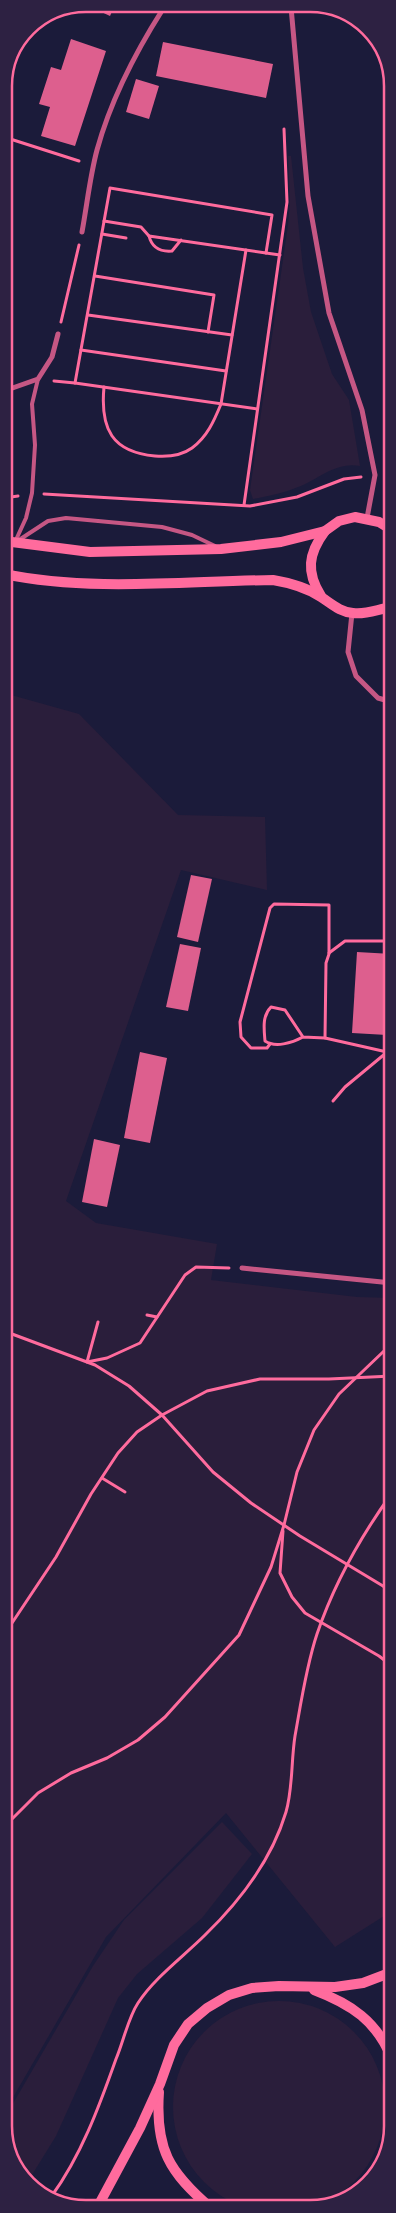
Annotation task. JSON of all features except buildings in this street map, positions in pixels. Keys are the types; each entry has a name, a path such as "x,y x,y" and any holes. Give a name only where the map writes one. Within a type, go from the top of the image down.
{"main road":[{"path":"322,598 314,584 310,567 315,544 325,531 339,521 355,517 367,518 384,525"},
{"path":"13,542 90,552 221,549 281,542 325,531"},
{"path":"13,575 53,582 123,584 273,580 291,583 322,598 336,608 352,613 366,613 384,609"},
{"path":"101,2200 140,2128 160,2084 174,2045 188,2024 207,2008 229,1995 252,1988 279,1986 306,1988 335,1987 362,1983 384,1975"},
{"path":"306,1988 352,2006 384,2041"},
{"path":"160,2084 158,2112 160,2134 165,2154 173,2170 186,2186 202,2200"}],"street":[{"path":"82,232 97,151 113,101 144,39 160,13"},
{"path":"292,13 307,186 329,313 362,410 375,475 367,518"},
{"path":"13,388 38,379 52,357 58,334"},
{"path":"352,613 348,652 356,676 378,698 384,700"},
{"path":"242,1268 384,1282"}],"lane":[{"path":"13,536 26,518 32,493 35,445 32,404 38,379"},
{"path":"13,540 48,521 66,518 162,527 192,535 221,549"}],"path":[{"path":"244,505 287,202 284,128"},
{"path":"13,140 94,166"},
{"path":"75,383 110,188 272,215 266,253"},
{"path":"104,221 141,227 149,236 150,242 164,252 172,251 181,240"},
{"path":"58,334 82,232"},
{"path":"102,234 126,238"},
{"path":"149,236 280,255"},
{"path":"104,387 103,414 108,430 115,441 123,448 135,453 166,457 179,455 191,449 202,440 212,425 221,404 246,250"},
{"path":"94,276 214,295 208,332"},
{"path":"88,315 232,335"},
{"path":"81,350 226,371"},
{"path":"38,379 258,409"},
{"path":"32,493 244,505 297,497 344,479 375,475"},
{"path":"80,496 80,502"},
{"path":"270,1044 267,1048 251,1048 241,1037 240,1022 270,908 274,904 328,905 329,954 326,963 325,1038"},
{"path":"329,954 344,941 384,941"},
{"path":"303,1037 285,1010 271,1007 265,1016 264,1028 265,1040 270,1044 285,1044 303,1037 325,1038 384,1051"},
{"path":"333,1100 345,1087 384,1054"},
{"path":"87,1362 107,1358 140,1343 185,1275 196,1267 242,1268"},
{"path":"147,1315 157,1317"},
{"path":"87,1362 98,1322"},
{"path":"13,1334 87,1362 129,1386 162,1415 213,1472 251,1503 384,1587"},
{"path":"13,1817 38,1793 71,1773 107,1758 138,1740 165,1717 240,1635 270,1567 284,1525 297,1472 314,1430 339,1394 384,1351"},
{"path":"13,1622 56,1557 118,1453 137,1432 162,1415 207,1391 260,1379 384,1376"},
{"path":"102,1478 125,1492"},
{"path":"54,2193 87,2135 137,2004 168,1969 207,1934 247,1886 269,1855 286,1811 295,1738 306,1676 322,1622 348,1565 370,1524 384,1504"},
{"path":"284,1525 280,1573 292,1597 305,1613 384,1661"}],"shaded area":[{"path":"288,156 291,156 303,268 311,312 332,374 349,400 360,466 351,465 335,468 293,489 253,499 250,490 288,225 290,201"},
{"path":"13,696 79,714 178,815 265,817 267,890 181,870 66,1201 96,1223 217,1244 211,1280 357,1297 384,1298 384,1916 335,1947 226,1813 106,1937 13,2097"},
{"path":"222,1822 252,1854 202,1918 137,1974 118,1998 56,2136 31,2176 20,2159 15,2146 13,2136 13,2104 93,1966 124,1920"},
{"path":"279,2001 300,2003 320,2009 338,2019 354,2032 367,2048 377,2066 383,2086 383,2128 377,2148 367,2166 354,2182 339,2194 329,2198 319,2200 229,2200 204,2182 191,2166 181,2148 175,2128 173,2107 175,2086 181,2066 191,2048 204,2032 220,2019 238,2009 258,2003"}]}
